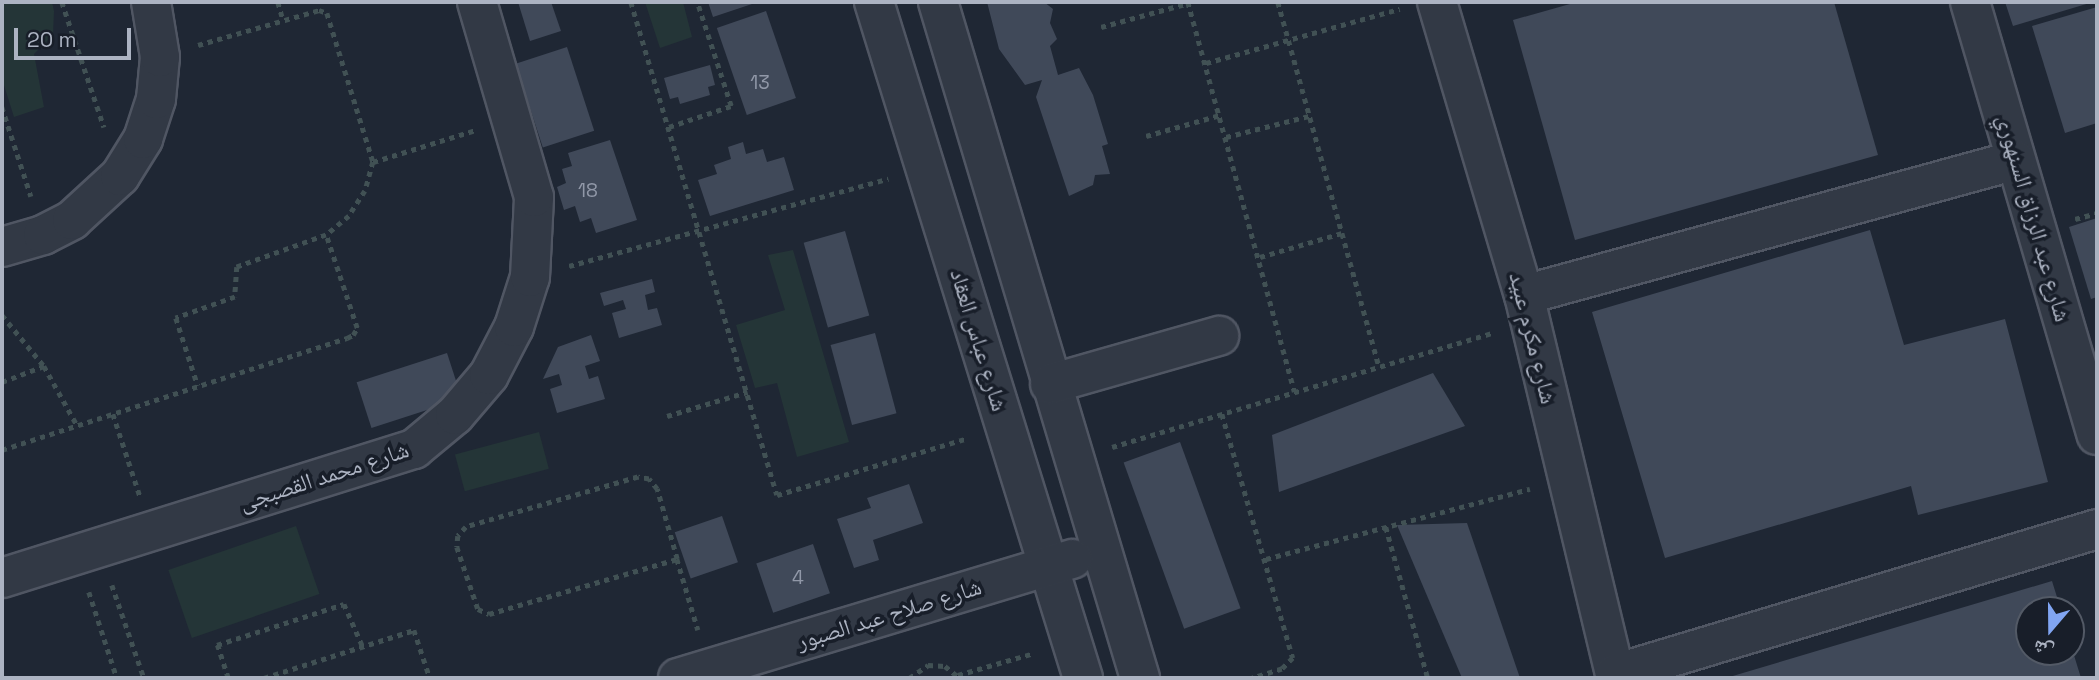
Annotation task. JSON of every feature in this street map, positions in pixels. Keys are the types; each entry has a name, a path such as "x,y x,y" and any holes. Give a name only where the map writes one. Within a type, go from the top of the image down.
{"street":[{"path":"2,247 43,235 72,220 120,176 143,139 156,99 160,57 151,2"},
{"name":"شارع محمد القصبجى","path":"2,578 414,449 455,415 489,374 514,327 530,276 534,197 514,118 477,2"},
{"name":"شارع عباس العقاد","path":"874,2 1083,678"},
{"path":"938,2 1072,459 1140,678"},
{"name":"شارع عبد الرزاق السنهوري","path":"1970,2 2097,435"},
{"name":"شارع مكرم عبيد","path":"1424,4 1527,308 1616,676"},
{"path":"1527,308 2017,160"},
{"path":"1050,384 1219,336"},
{"path":"1616,676 2097,529"},
{"name":"شارع صلاح عبد الصبور","path":"694,673 1101,551"}],"path":[{"path":"62,2 120,176"},
{"path":"278,2 283,19"},
{"path":"631,2 779,496 1006,427"},
{"path":"670,127 731,106 696,2"},
{"path":"1101,27 1189,2 1295,392"},
{"path":"1278,2 1379,367"},
{"path":"1206,63 1424,4"},
{"path":"160,57 283,19 319,10 327,13 373,162 365,191 349,216 326,235 237,267 236,297 176,318 198,386"},
{"path":"2,107 43,235"},
{"path":"1146,136 1220,115"},
{"path":"1226,137 1310,116"},
{"path":"373,162 514,118"},
{"path":"530,276 926,169"},
{"path":"1260,257 1342,233"},
{"path":"2,450 353,335 357,328 326,235"},
{"path":"1072,459 1379,367 1527,308"},
{"path":"2,315 44,366 76,425"},
{"path":"2,382 44,366"},
{"path":"667,416 747,392"},
{"path":"113,414 152,531"},
{"path":"1222,414 1293,657 1282,669 1252,678"},
{"path":"677,559 489,614 478,609 457,547 458,536 466,527 638,477 649,479 656,489 677,559 694,673"},
{"path":"1266,559 1568,479"},
{"path":"1386,527 1428,678"},
{"path":"88,551 117,678"},
{"path":"88,551 144,678"},
{"path":"228,678 217,645 344,604 363,647"},
{"path":"264,678 414,630 430,678"},
{"path":"909,678 928,665 945,666 959,676 1071,641"}],"shaded area":[{"path":"2,2 52,2 54,11 53,35 34,54 44,107 14,117 2,79"},
{"path":"645,2 683,2 692,37 660,48"},
{"path":"793,250 849,442 797,457 777,383 755,388 736,325 785,310 768,255"},
{"path":"539,432 549,469 465,491 455,455"},
{"path":"296,526 319,594 192,638 168,570"}],"building":[{"path":"518,2 551,2 561,31 530,41"},
{"path":"708,2 758,2 713,17"},
{"path":"987,2 1044,2 1053,9 1050,23 1057,39 1050,46 1058,75 1079,68 1093,95 1108,144 1102,146 1110,174 1095,175 1093,185 1069,196 1036,97 1042,80 1025,85 999,49"},
{"path":"1577,2 1834,2 1878,155 1575,240 1513,20"},
{"path":"2005,2 2093,2 2013,26"},
{"path":"2097,7 2097,123 2065,133 2032,26"},
{"path":"766,11 796,98 747,115 717,28"},
{"path":"567,47 594,131 543,147 516,64"},
{"path":"710,65 715,85 708,87 710,95 680,104 678,97 670,99 664,78"},
{"path":"610,140 637,220 596,233 591,218 580,222 575,206 564,210 557,187 566,183 562,169 572,166 568,153"},
{"path":"743,142 746,154 763,149 767,162 784,157 794,190 710,216 698,180 717,174 714,165 731,159 728,147"},
{"path":"2097,218 2097,297 2091,299 2069,227"},
{"path":"1870,230 1904,345 2005,319 2048,482 1918,515 1911,486 1665,558 1592,312"},
{"path":"845,231 869,316 828,327 804,243"},
{"path":"652,279 655,292 645,295 648,310 657,308 662,325 619,338 612,313 626,309 623,300 604,306 600,293"},
{"path":"875,333 896,413 852,425 831,345"},
{"path":"591,335 600,361 585,366 589,379 598,376 605,399 557,413 550,389 562,385 559,374 543,379 558,347"},
{"path":"447,353 462,399 371,428 357,382"},
{"path":"1433,373 1465,426 1279,492 1272,435"},
{"path":"1180,442 1241,608 1184,629 1124,463"},
{"path":"909,484 923,523 873,540 879,560 854,568 837,519 871,508 867,498"},
{"path":"722,516 738,562 691,579 675,532"},
{"path":"1467,523 1520,678 1462,678 1397,525"},
{"path":"813,544 830,593 773,613 756,564"},
{"path":"2052,581 2057,596 2015,596 2015,666 2077,666 2081,678 1726,678"}]}
